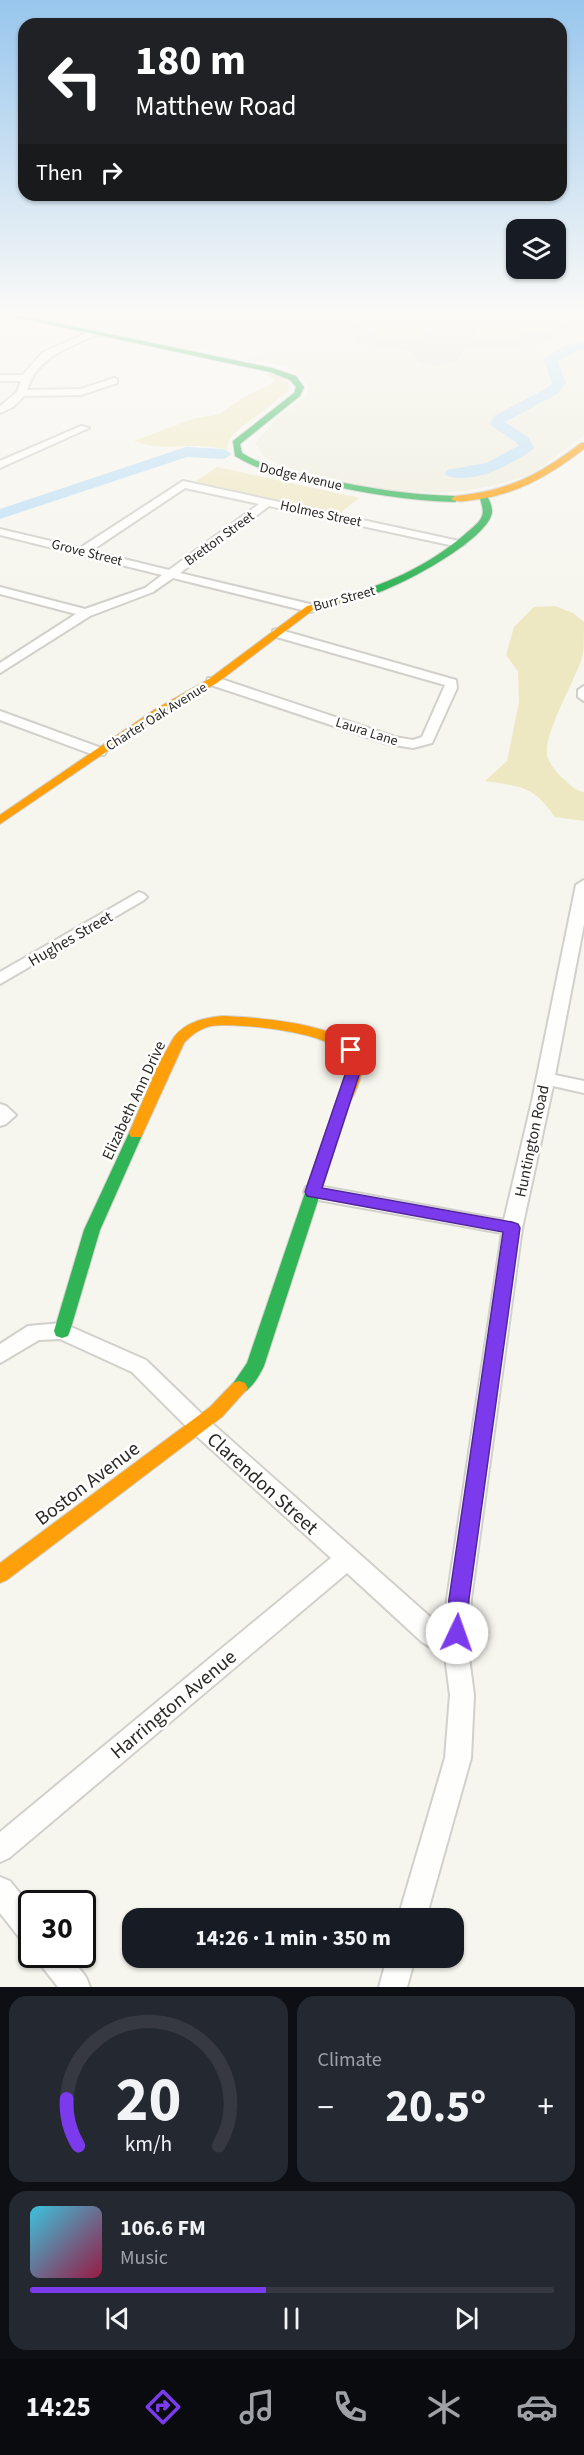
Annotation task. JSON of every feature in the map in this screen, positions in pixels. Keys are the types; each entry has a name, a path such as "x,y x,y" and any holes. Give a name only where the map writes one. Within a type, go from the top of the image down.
{"street":[{"name":"Dodge Avenue","path":"281,407 236,443 238,454 255,466 398,496 430,499 483,496"},
{"path":"0,465 84,428"},
{"path":"483,496 516,488 536,480 584,445"},
{"name":"Holmes Street","path":"83,551 183,484 459,544"},
{"name":"Burr Street","path":"169,573 310,608 358,596 408,577 432,564 459,544 486,519 488,508 483,496"},
{"name":"Bretton Street","path":"169,573 268,502"},
{"name":"Grove Street","path":"2,532 169,573"},
{"path":"0,669 86,613 142,593 169,573"},
{"path":"0,590 86,613"},
{"name":"Charter Oak Avenue","path":"0,820 158,712 213,681 310,608"},
{"name":"Laura Lane","path":"213,681 393,741 412,744 427,740 451,688 451,683 277,633"},
{"path":"584,690 584,697"},
{"path":"0,715 99,752"},
{"name":"Huntington Road","path":"415,1908 458,1758 462,1695 456,1650 459,1599 512,1228 584,885"},
{"name":"Hughes Street","path":"0,979 139,897"},
{"name":"Elizabeth Ann Drive","path":"62,1331 92,1230 178,1040 192,1029 207,1023 229,1021 328,1037 345,1044 355,1057 355,1066 255,1366 244,1383 216,1412 198,1424"},
{"path":"545,1079 584,1087"},
{"path":"313,1192 512,1228"},
{"path":"0,1355 35,1332 62,1331"},
{"name":"Clarendon Street","path":"62,1331 139,1366 198,1424 347,1559 431,1634 456,1650"},
{"name":"Boston Avenue","path":"0,1574 198,1424"},
{"name":"Harrington Avenue","path":"0,1849 347,1559"},
{"path":"0,1891 18,1914"},
{"path":"61,1968 75,1987"},
{"path":"393,1987 398,1968"}],"shaded area":[{"path":"230,407 268,407 234,433 228,442 227,450 204,446 157,446 134,441 192,419 220,414"},
{"path":"291,407 584,407 584,435 536,471 524,477 496,485 437,493 387,490 287,469 263,456 255,443 276,419"},
{"path":"217,467 359,498 340,513 195,482"},
{"path":"555,606 573,613 584,622 584,646 579,665 549,736 548,758 560,776 578,791 584,792 584,821 555,817 540,799 525,789 485,781 507,761 519,702 518,671 506,655 514,627 534,607"}],"waterway":[{"path":"453,473 473,472 491,466 526,448 523,440 497,423 501,416 520,407"},
{"path":"0,514 186,452 224,454"}],"traffic: fast":[{"path":"281,407 236,443 238,454 257,465 289,475 388,494 455,499"},
{"path":"338,601 391,584 440,558 485,520 488,509 483,496"},
{"path":"239,1388 255,1366 343,1102"},
{"path":"62,1331 92,1230 136,1133"}],"traffic: slow":[{"path":"455,499 493,494 525,484 553,468 584,445"},
{"path":"0,820 158,712 213,681 310,608 338,601"},
{"path":"136,1133 172,1051 184,1034 209,1022 263,1023 309,1032 345,1045 353,1054 355,1065 343,1102"},
{"path":"0,1574 216,1412 239,1388"}],"route":[{"path":"351,1050 355,1057 355,1066 313,1192 512,1228 459,1599 457,1633"}]}
